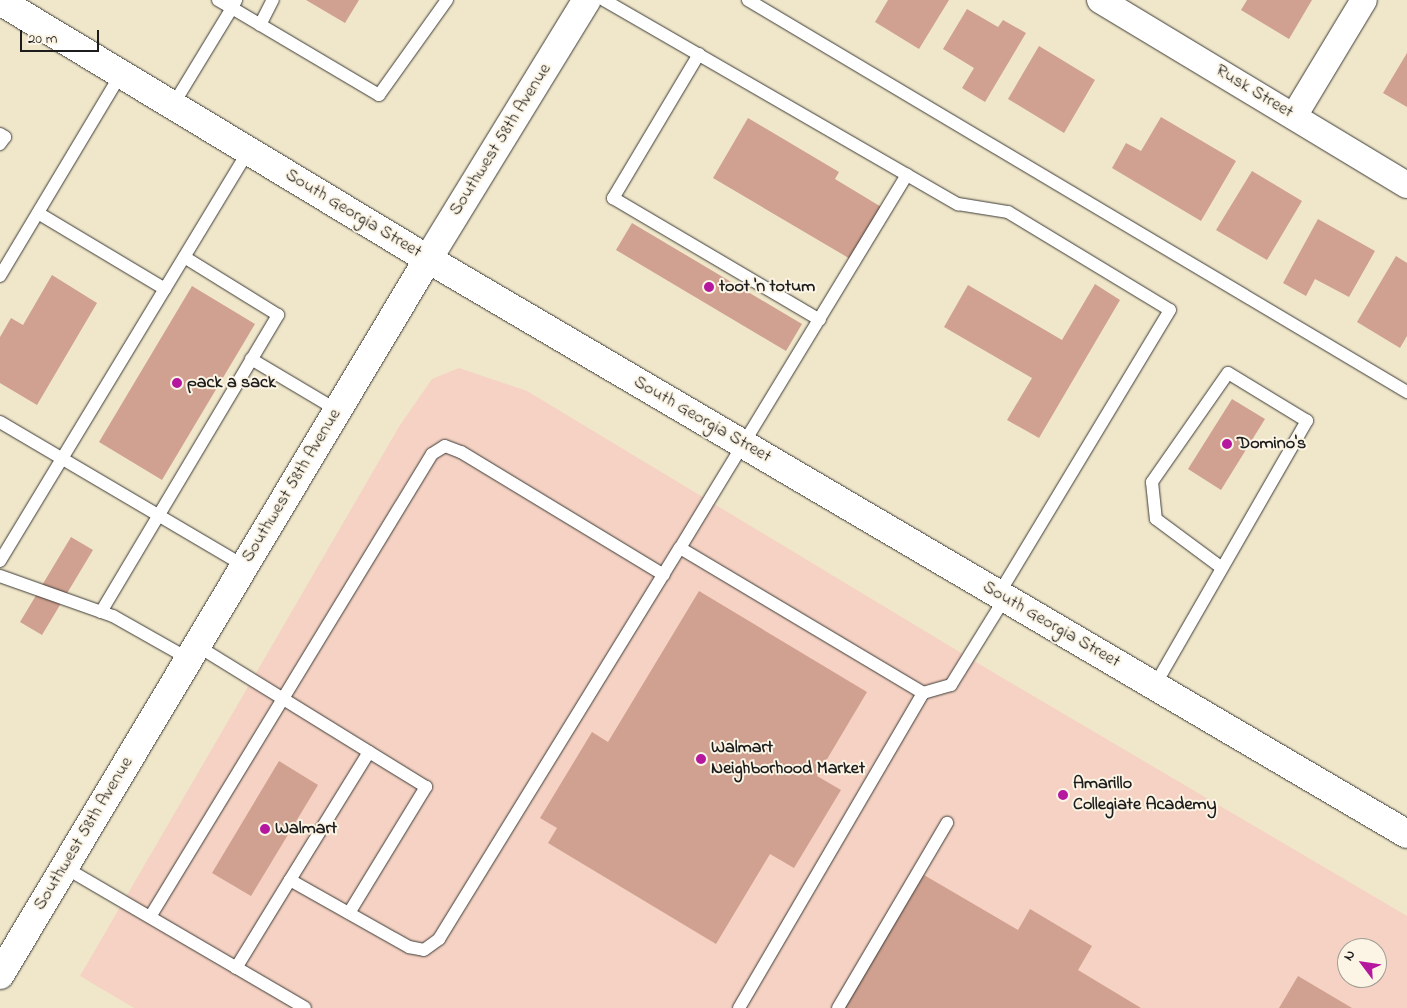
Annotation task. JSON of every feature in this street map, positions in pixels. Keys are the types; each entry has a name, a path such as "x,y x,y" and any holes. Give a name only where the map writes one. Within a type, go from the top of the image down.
{"main road":[{"name":"Southwest 58th Avenue","path":"0,975 337,410 587,0"},
{"name":"South Georgia Street","path":"0,1 428,259 1407,834"}],"street":[{"name":"Rusk Street","path":"1100,0 1407,186"},
{"path":"1294,116 1364,0"}],"lane":[{"path":"218,0 234,4 260,25 379,95 447,0"},
{"path":"260,25 273,0"},
{"path":"604,0 958,204 1008,212 1170,310 951,685 923,693 739,1008"},
{"path":"748,0 1407,392"},
{"path":"173,105 234,4"},
{"path":"698,54 614,198 820,320"},
{"path":"0,276 121,74"},
{"path":"0,134 5,136 0,144"},
{"path":"0,561 248,150"},
{"path":"290,880 409,947 424,950 439,939 820,320 907,174"},
{"path":"38,213 164,289"},
{"path":"101,612 278,315 184,257"},
{"path":"251,359 337,410"},
{"path":"1155,685 1307,421 1228,373 1152,482 1156,519 1222,568"},
{"path":"0,422 244,566"},
{"path":"150,917 432,454 445,446 461,452 664,575"},
{"path":"680,548 923,693"},
{"path":"0,576 101,612 193,652 283,699 426,787 349,913"},
{"path":"236,968 369,752"},
{"path":"838,1008 947,823"},
{"path":"64,867 305,1008"}],"shaded area":[{"path":"459,368 527,391 996,674 1407,916 1407,1008 134,1008 80,976 400,425 432,379"}],"building":[{"path":"306,0 359,0 345,23"},
{"path":"888,0 949,0 919,49 875,22"},
{"path":"1247,0 1312,0 1289,39 1241,10"},
{"path":"967,9 998,27 1003,20 1026,33 985,102 962,88 974,68 943,49"},
{"path":"1039,46 1095,80 1064,133 1008,99"},
{"path":"1407,53 1407,107 1383,93"},
{"path":"1161,117 1236,161 1201,221 1112,168 1126,143 1141,151"},
{"path":"748,118 839,172 835,179 883,208 852,260 713,178"},
{"path":"1252,171 1302,201 1267,260 1216,230"},
{"path":"1318,219 1375,251 1349,297 1315,279 1306,296 1283,283"},
{"name":"toot 'n totum","path":"632,223 802,324 786,351 616,250"},
{"path":"1396,256 1407,263 1407,336 1400,348 1357,322"},
{"path":"52,275 97,303 37,405 0,383 0,337 11,318 23,325"},
{"path":"1095,284 1120,300 1039,438 1007,420 1032,378 944,327 968,285 1062,340"},
{"name":"pack a sack","path":"192,286 255,324 162,480 99,442"},
{"name":"Domino's","path":"1232,399 1265,419 1221,490 1188,469"},
{"path":"71,537 93,550 42,635 20,622"},
{"name":"Walmart Neighborhood Market","path":"699,591 867,692 817,776 841,790 794,868 770,854 716,944 548,843 557,828 540,818 592,732 608,742"},
{"name":"Walmart","path":"279,761 318,785 251,896 212,873"},
{"path":"924,875 1018,930 1030,909 1092,946 1078,970 1141,1008 844,1008"},
{"path":"1298,976 1352,1008 1279,1008"}],"place":[{"name":"toot 'n totum","path":"709,287"},
{"name":"pack a sack","path":"177,383"},
{"name":"Domino's","path":"1227,444"},
{"name":"Walmart Neighborhood Market","path":"701,759"},
{"name":"Amarillo Collegiate Academy","path":"1063,795"},
{"name":"Walmart","path":"265,829"}]}
